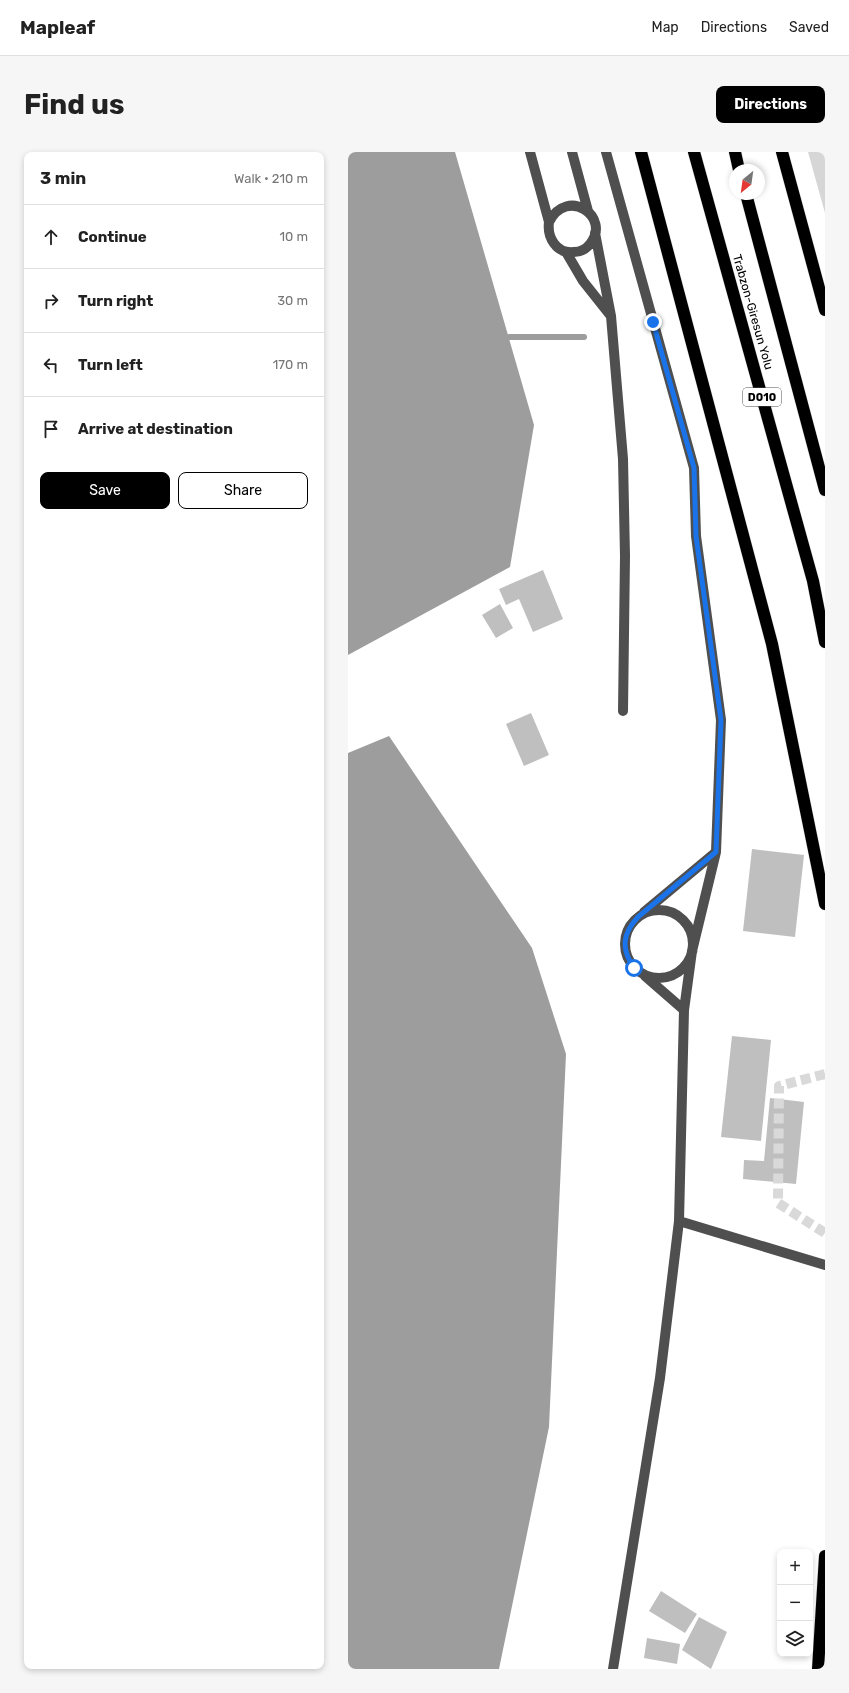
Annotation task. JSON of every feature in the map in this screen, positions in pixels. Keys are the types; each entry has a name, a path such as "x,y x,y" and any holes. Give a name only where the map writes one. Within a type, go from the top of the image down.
{"highway":[{"path":"641,152 772,644 825,904"},
{"name":"Trabzon-Giresun Yolu","path":"694,152 813,581 825,642"},
{"path":"735,152 738,164"},
{"path":"782,152 825,310"},
{"name":"Trabzon-Giresun Yolu","path":"748,200 825,490"},
{"path":"818,1669 825,1556"}],"street":[{"path":"530,152 549,222 548,229 553,244 566,252 573,253 581,251 588,247 593,241 595,233"},
{"path":"572,152 588,211"},
{"path":"606,152 694,468 696,536 721,720 716,852 692,951 685,967 670,976 652,978 634,968 628,958 625,947 626,936 630,926 638,917 716,852"},
{"path":"549,222 558,210 565,206 573,205 588,211 593,217 611,316 623,459 625,556 623,711"},
{"path":"566,252 583,281 611,316"},
{"path":"613,1669 660,1378 679,1221 684,1010 693,942 689,929 680,918 673,913 655,911 638,917"},
{"path":"644,974 684,1010"},
{"path":"679,1221 825,1265"}],"shaded area":[{"path":"348,152 455,152 534,425 510,567 348,655"},
{"path":"808,152 825,152 825,213"},
{"path":"389,736 532,948 566,1054 549,1427 499,1669 348,1669 348,753"}],"building":[{"path":"543,570 563,619 533,632 519,599 506,605 499,589"},
{"path":"500,604 513,628 496,638 482,615"},
{"path":"531,713 549,755 524,766 506,724"},
{"path":"752,849 804,855 795,937 743,931"},
{"path":"732,1036 771,1040 761,1141 721,1137"},
{"path":"770,1098 804,1102 796,1184 743,1179 744,1160 764,1161"},
{"path":"661,1591 697,1614 685,1633 649,1611"},
{"path":"699,1617 727,1632 711,1669 682,1650"},
{"path":"647,1638 680,1644 677,1664 644,1658"}],"waterway":[{"path":"509,337 584,337"}],"tunnel":[{"path":"825,1074 779,1086 778,1203 825,1233"}],"route":[{"path":"634,968 628,958 625,947 626,936 630,926 638,917 716,852 721,720 696,536 694,468 653,322"}]}
